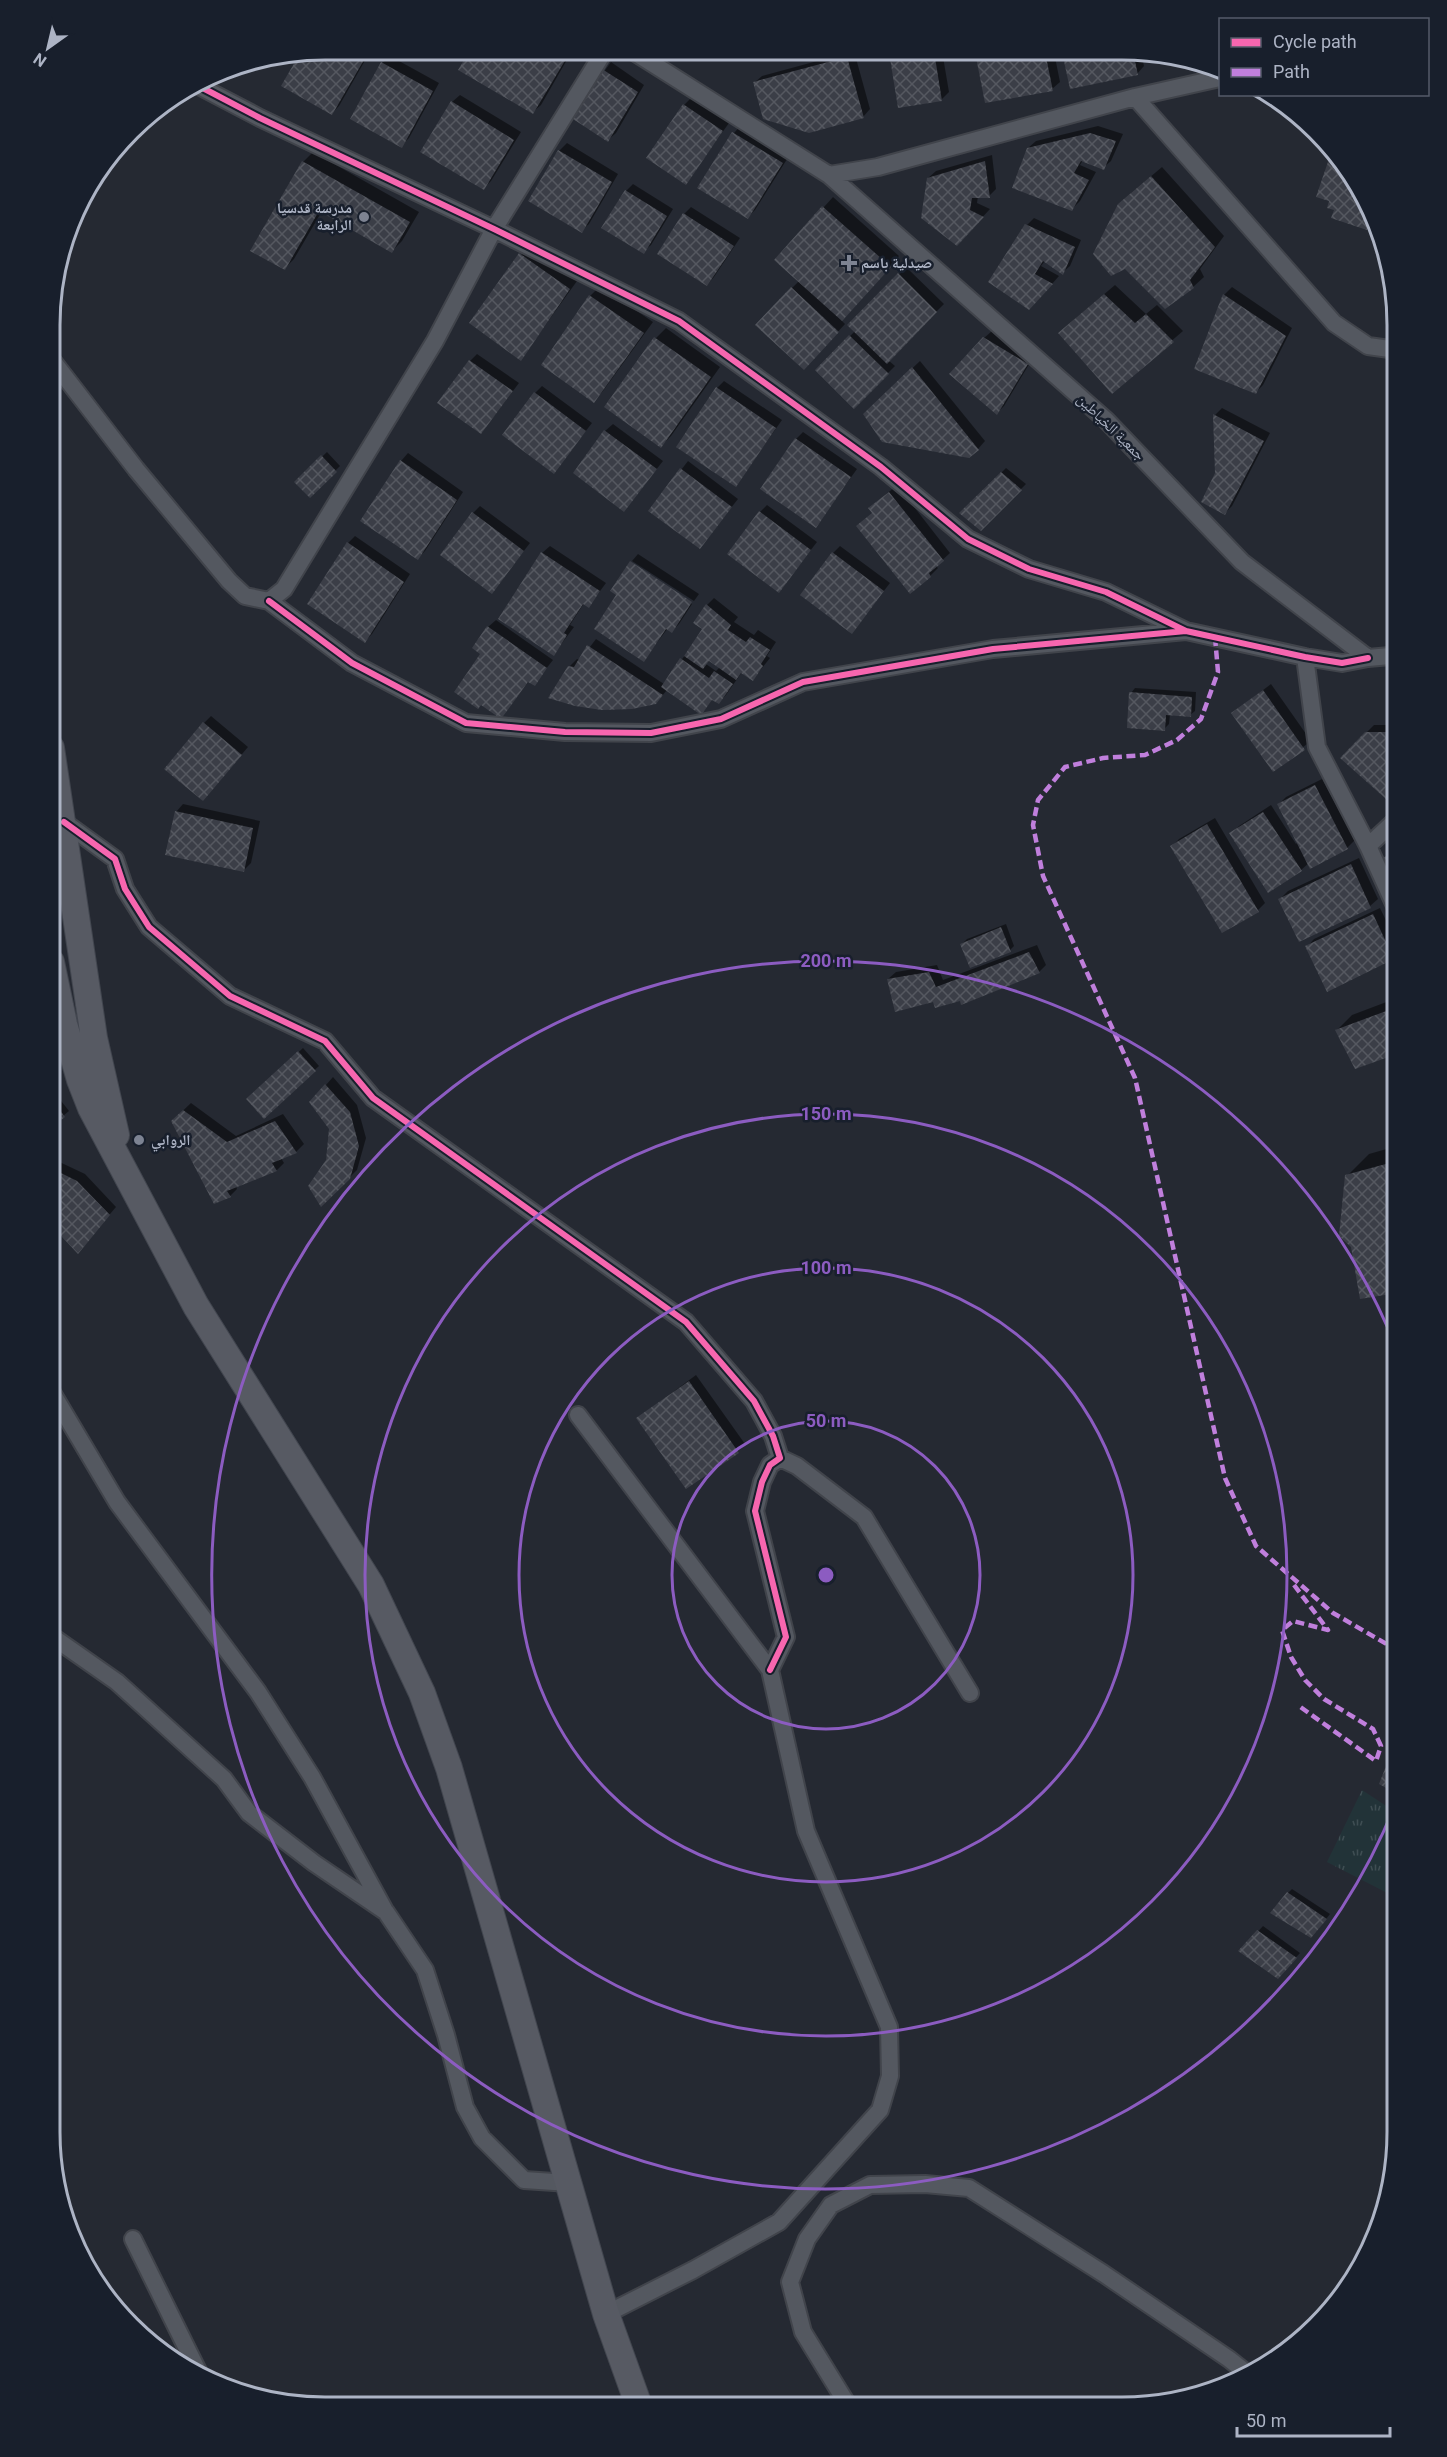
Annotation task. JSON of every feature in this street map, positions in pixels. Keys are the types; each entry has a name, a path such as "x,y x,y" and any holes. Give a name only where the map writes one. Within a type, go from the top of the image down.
{"main road":[{"path":"60,799 94,1038 112,1120 128,1175"},
{"path":"60,1005 80,1080 102,1132 128,1175 149,1220 196,1306 351,1550 376,1593 407,1656 449,1768 606,2314 636,2397"}],"street":[{"path":"269,601 284,589 435,341 494,229 599,60"},
{"name":"جمعية الخياطين","path":"645,60 829,175 1106,420 1242,562 1368,658"},
{"path":"829,175 878,167 1135,97 1219,78"},
{"path":"205,89 679,321 881,467 968,539 1029,569 1106,592 1186,631 1342,663 1387,656"},
{"path":"1135,97 1334,323 1368,346 1387,349"},
{"path":"60,370 136,469 229,581 245,596 269,601 352,663 466,723 565,732 651,733 721,718 803,682 993,649 1186,631"},
{"path":"1305,657 1317,747 1387,888"},
{"path":"64,822 115,859 124,889 149,927 230,996 325,1041 372,1098 686,1322 754,1401 773,1436 780,1458 796,1466 864,1517 970,1693"},
{"path":"1368,846 1387,828"},
{"path":"60,1406 117,1502 258,1692 312,1777 386,1912 425,1970 446,2035 465,2107 482,2139 524,2180 569,2182"},
{"path":"578,1415 770,1670 806,1831 889,2027 890,2076 880,2110 779,2222 693,2270 606,2314"},
{"path":"770,1670 786,1637 756,1511 762,1482 770,1465 780,1458"},
{"path":"60,1642 125,1689 224,1779 249,1813 314,1863 386,1912"},
{"path":"843,2397 803,2332 790,2282 807,2239 831,2205 870,2185 925,2184 969,2188 1104,2274 1241,2369"},
{"path":"134,2239 193,2361"}],"green space":[{"path":"1362,1790 1387,1806 1387,1893 1327,1862"}],"building":[{"path":"364,60 332,115 281,86 295,62"},
{"path":"464,60 565,60 533,114 458,70"},
{"path":"836,60 848,60 864,118 809,133 763,119 753,82"},
{"path":"890,60 935,60 942,101 898,108"},
{"path":"977,60 1047,60 1053,91 985,103"},
{"path":"1064,60 1135,61 1138,75 1070,89"},
{"path":"381,62 433,91 402,148 350,119"},
{"path":"602,69 638,92 608,142 570,117"},
{"path":"451,101 514,140 484,190 420,152"},
{"path":"683,104 723,131 686,185 646,158"},
{"path":"732,132 783,163 748,219 697,188"},
{"path":"1090,133 1116,141 1104,170 1081,161 1074,173 1089,180 1072,211 1012,188 1027,148"},
{"path":"558,150 612,182 582,233 528,201"},
{"path":"1329,160 1360,208 1368,227 1367,230 1331,218 1334,210 1327,208 1329,201 1316,197"},
{"name":"مدرسة قدسيا الرابعة","path":"302,161 410,222 392,253 319,211 285,270 250,251"},
{"path":"985,161 990,198 972,198 970,210 984,217 957,246 921,218 927,178"},
{"path":"1151,176 1215,247 1190,280 1194,288 1165,309 1125,269 1111,276 1093,254 1118,204"},
{"path":"625,190 667,216 644,254 601,228"},
{"path":"822,206 891,267 842,321 774,260"},
{"path":"683,213 734,246 707,286 657,254"},
{"path":"1025,224 1075,247 1063,275 1043,261 1035,274 1053,284 1029,310 988,282"},
{"path":"519,253 570,289 521,361 469,323"},
{"path":"898,273 937,312 887,364 847,325"},
{"path":"791,287 839,332 804,370 755,325"},
{"path":"1104,294 1135,323 1146,314 1174,342 1112,394 1058,333"},
{"path":"1223,294 1286,336 1256,394 1194,369"},
{"path":"589,295 644,333 594,403 541,365"},
{"path":"849,335 889,374 854,409 815,370"},
{"path":"654,337 711,377 661,448 604,407"},
{"path":"983,337 1028,364 997,415 949,374"},
{"path":"469,360 513,391 481,434 437,403"},
{"path":"912,367 979,450 969,458 882,442 863,414"},
{"path":"716,387 776,428 736,487 676,447"},
{"path":"534,392 586,431 554,474 502,435"},
{"path":"1213,414 1264,441 1225,515 1201,502 1215,473"},
{"path":"604,430 657,469 624,512 573,473"},
{"path":"795,438 851,477 816,528 760,489"},
{"path":"321,455 337,472 310,498 294,482"},
{"path":"400,460 457,500 418,560 360,521"},
{"path":"680,468 732,507 700,549 648,511"},
{"path":"1001,472 1022,490 981,531 959,513"},
{"path":"889,492 944,561 929,573 931,577 910,594 856,526 872,513 868,508"},
{"path":"759,511 811,550 779,593 727,554"},
{"path":"472,512 524,551 492,594 440,555"},
{"path":"347,542 404,582 365,643 307,604"},
{"path":"541,552 600,591 589,608 583,604 564,633 567,635 554,656 498,619"},
{"path":"832,552 884,591 852,634 800,595"},
{"path":"630,561 692,602 672,633 666,629 644,662 594,629 616,595 610,591"},
{"path":"706,604 731,625 728,630 746,642 750,637 770,650 753,681 741,673 736,680 709,661 703,669 684,656 702,629 693,623"},
{"path":"487,626 547,668 535,686 528,682 501,719 481,705 478,709 454,692 480,654 472,648"},
{"path":"587,645 663,695 656,704 632,709 602,710 575,706 548,698 568,666 574,667"},
{"path":"680,658 709,678 714,671 733,684 719,704 712,700 701,715 661,687"},
{"path":"1263,690 1305,750 1273,772 1231,713"},
{"path":"1129,692 1192,697 1191,717 1166,715 1165,731 1127,728"},
{"path":"203,722 242,755 203,801 164,769"},
{"path":"1365,732 1387,732 1387,799 1386,799 1340,758"},
{"path":"1315,785 1348,849 1310,869 1277,804"},
{"path":"175,811 253,828 244,872 165,855"},
{"path":"1263,812 1302,871 1268,893 1229,833"},
{"path":"1207,824 1259,912 1222,933 1170,846"},
{"path":"1351,864 1371,908 1299,942 1278,899"},
{"path":"1373,914 1387,944 1387,962 1327,992 1305,946"},
{"path":"1001,927 1011,952 970,968 960,944"},
{"path":"1029,952 1040,973 961,1005 960,1001 935,1008 933,1002 895,1012 887,979 929,972 936,987"},
{"path":"1387,1011 1387,1058 1355,1069 1335,1030"},
{"path":"298,1051 316,1071 264,1119 246,1099"},
{"path":"325,1084 350,1112 359,1146 350,1179 321,1207 308,1186 326,1160 329,1129 309,1102"},
{"path":"60,1110 65,1117 60,1121"},
{"path":"183,1110 227,1142 275,1121 297,1153 272,1163 277,1171 227,1191 231,1197 214,1204 171,1121"},
{"path":"1387,1164 1387,1295 1360,1299 1351,1247 1339,1236 1345,1175"},
{"path":"60,1172 77,1181 110,1215 78,1254 60,1235"},
{"path":"689,1381 739,1453 686,1489 636,1418"},
{"path":"1387,1764 1387,1788 1379,1784"},
{"path":"1287,1892 1327,1919 1311,1938 1270,1913"},
{"path":"1257,1930 1297,1958 1278,1979 1238,1951"}],"marked path":[{"path":"1215,637 1218,672 1201,719 1177,740 1145,755 1103,758 1065,767 1038,800 1033,825 1043,876 1135,1078 1225,1478 1256,1546 1333,1613 1387,1644"},
{"path":"1294,1585 1328,1630 1293,1621 1282,1630 1291,1657 1305,1680 1324,1699 1373,1729 1381,1746 1376,1761 1299,1706"}],"cycle path":[{"path":"205,89 679,321 881,467 968,539 1029,569 1106,592 1186,631"},
{"path":"269,601 352,663 466,723 565,732 651,733 721,719 803,682 993,649 1186,631 1342,663 1368,658"},
{"path":"64,822 115,859 125,889 149,927 230,996 325,1041 373,1098 686,1322 754,1401 773,1436 780,1458 770,1465 762,1482 755,1511 786,1637 770,1670"}],"place":[{"name":"مدرسة قدسيا الرابعة","path":"364,217"},
{"name":"صيدلية باسم","path":"849,263"},
{"name":"الروابي","path":"139,1140"}]}
